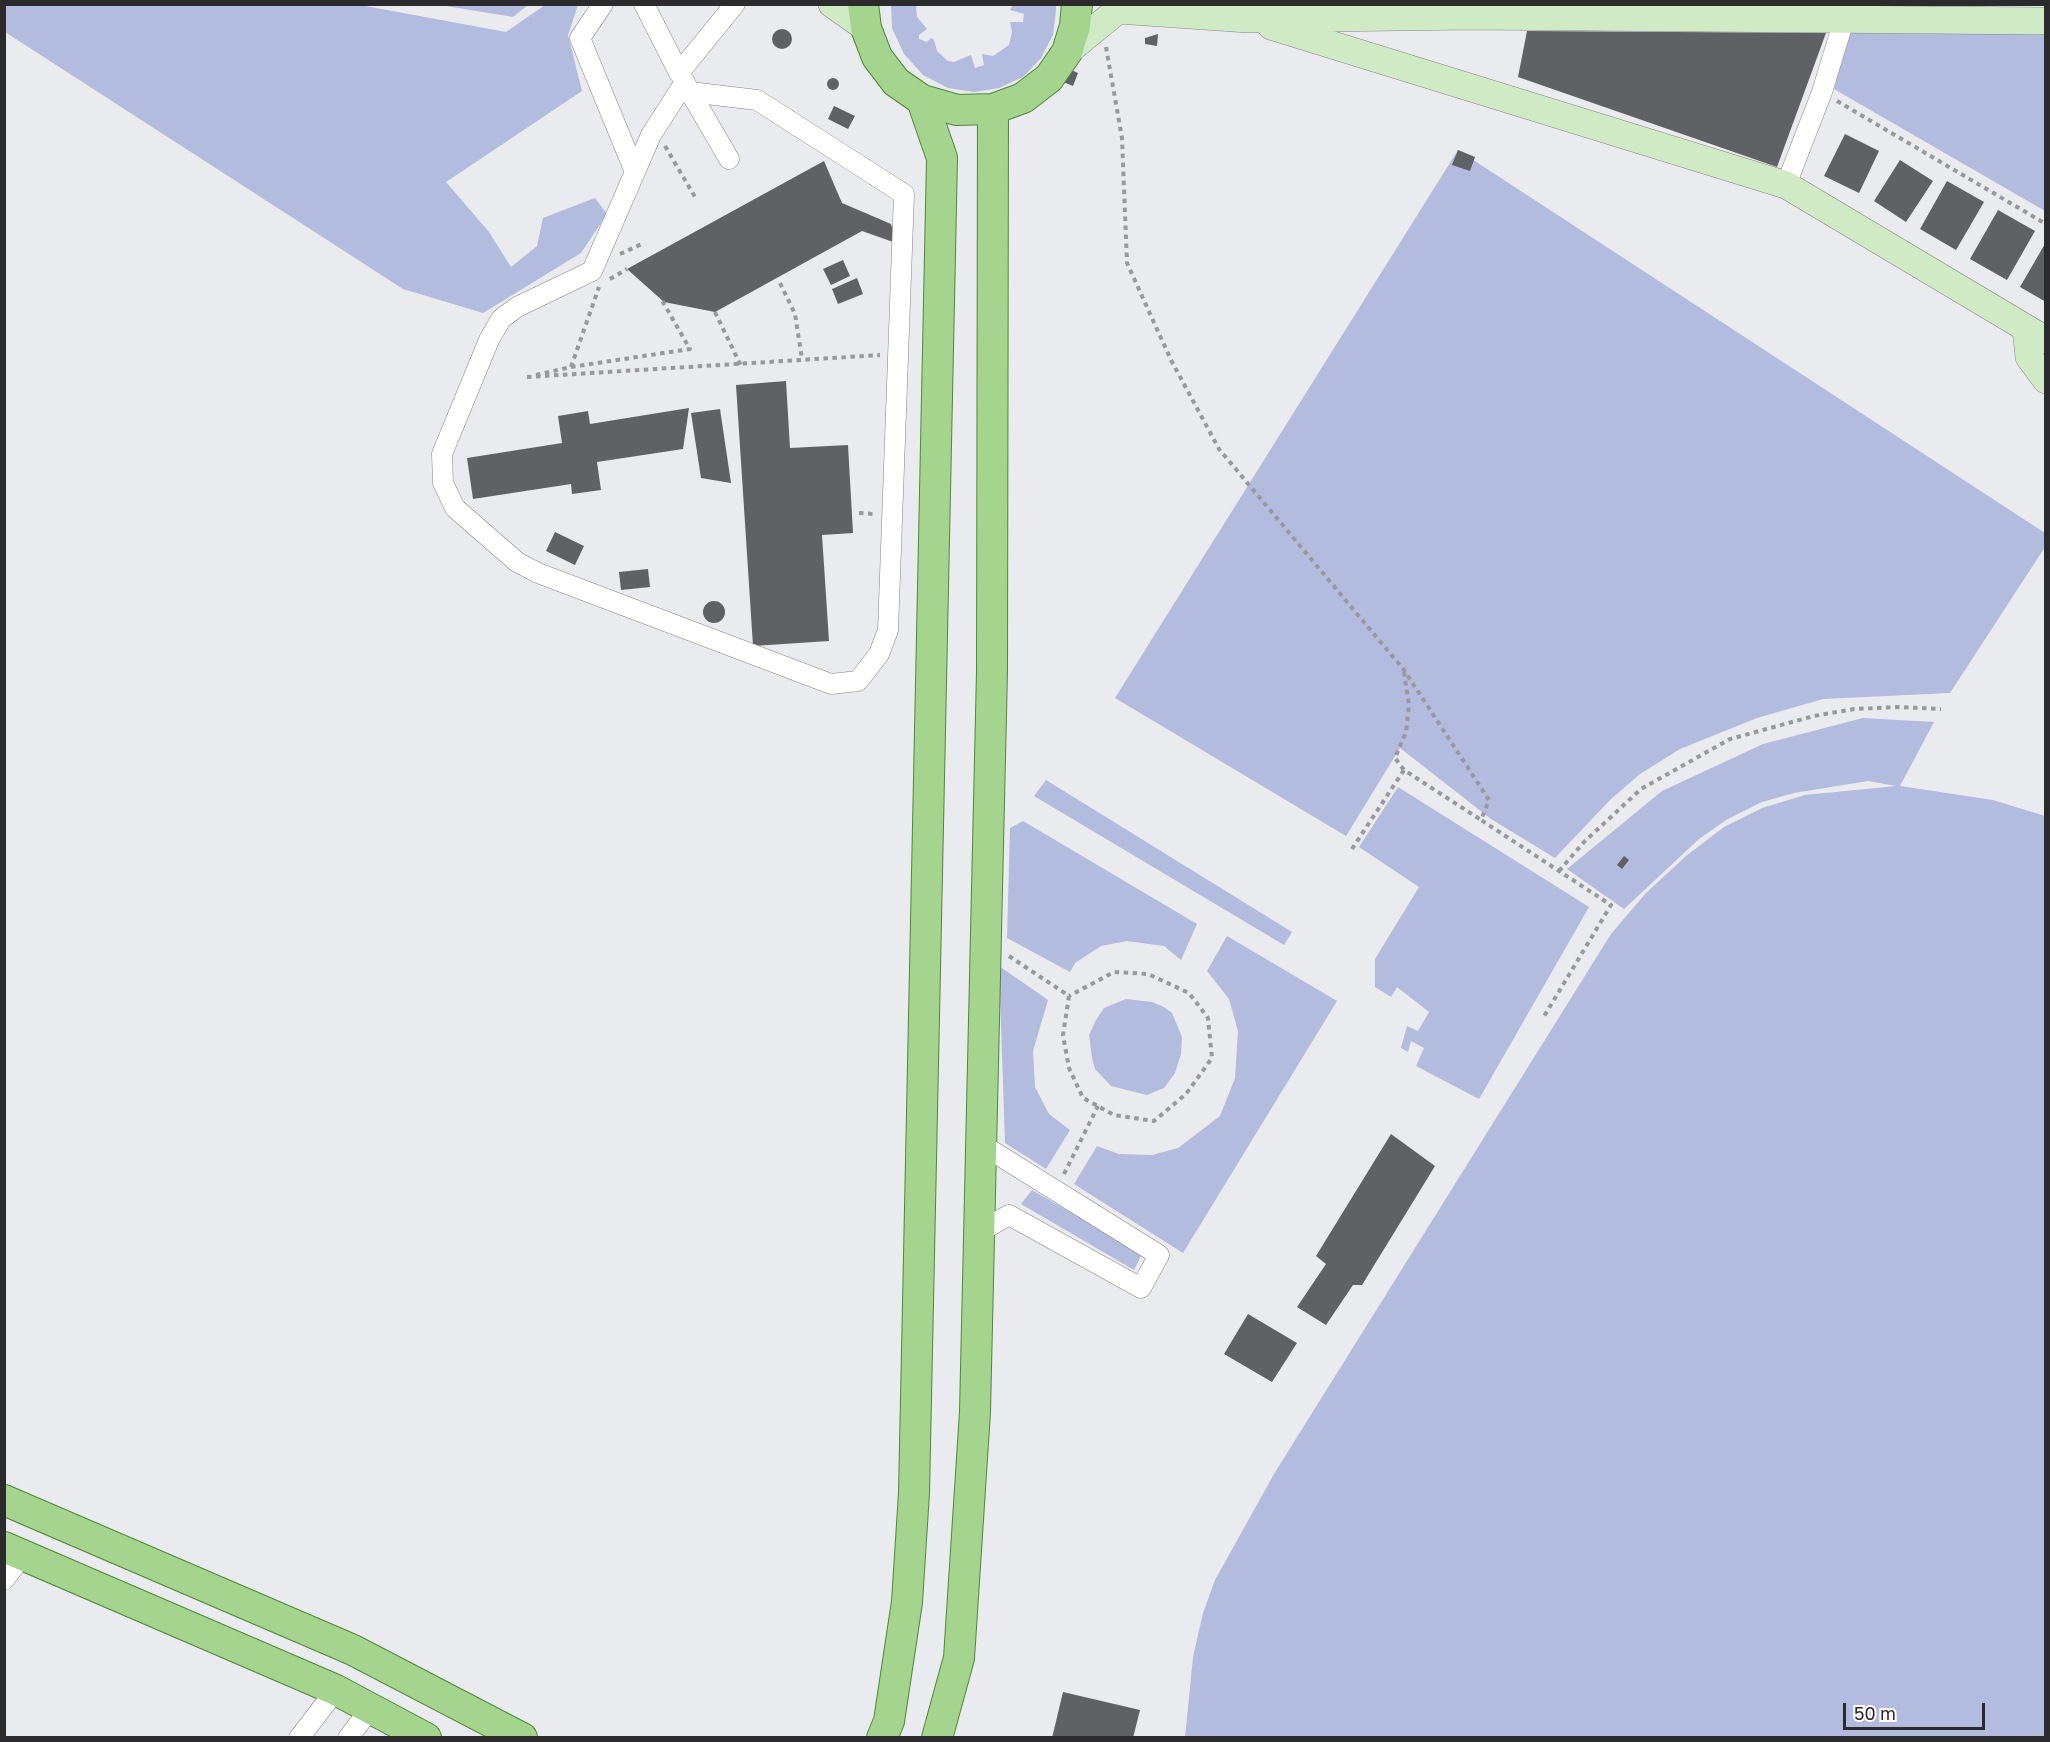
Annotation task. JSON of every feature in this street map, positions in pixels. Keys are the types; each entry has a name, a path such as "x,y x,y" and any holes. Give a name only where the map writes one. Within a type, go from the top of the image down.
{"main road":[{"path":"832,4 864,16 877,57 896,82 922,100 957,110 993,109 1023,98 1048,78 1067,52 1118,10 1248,19 1483,16 2046,21"},
{"path":"1067,52 1076,26 1077,4"},
{"path":"1248,19 1786,185 2036,334 2029,357 2046,380"},
{"path":"882,1737 889,1721 907,1602 915,1481 942,158 922,100"},
{"path":"937,1737 959,1658 975,1412 992,671 993,109"},
{"path":"4,1500 353,1650 522,1737"},
{"path":"14,1551 336,1690 426,1737"}],"street":[{"path":"603,4 580,38 635,172"},
{"path":"644,4 729,159"},
{"path":"685,82 757,100 904,194 888,630 879,654 858,681 831,684 538,573 517,562 455,508 443,483 442,454 489,340 501,319 517,307 592,271 651,135 735,4"},
{"path":"1786,185 1822,92 1844,20"},
{"path":"979,1232 1009,1215 1141,1288 1159,1255 981,1144"},
{"path":"4,1580 14,1551"},
{"path":"299,1737 336,1690"},
{"path":"348,1737 371,1708"}],"path":[{"path":"1102,23 1122,138 1127,263 1171,360 1219,449 1404,670 1489,800 1481,820"},
{"path":"1822,92 2046,224"},
{"path":"655,150 665,146 695,197"},
{"path":"616,246 612,257 644,243"},
{"path":"780,283 795,314 802,359"},
{"path":"571,367 600,284"},
{"path":"660,297 690,349 571,367 526,377 741,366 880,354"},
{"path":"715,312 741,366"},
{"path":"859,513 878,514"},
{"path":"1404,670 1409,705 1406,732 1395,758 1404,770 1611,904 1543,1018"},
{"path":"1559,871 1584,842 1641,789 1730,739 1814,716 1854,710 1899,707 1941,709"},
{"path":"1352,849 1404,770"},
{"path":"986,941 1069,996"},
{"path":"1114,972 1148,974 1188,993 1208,1018 1212,1058 1186,1094 1154,1121 1114,1115 1083,1098 1069,1068 1063,1035 1069,996 1114,972"},
{"path":"1056,1190 1098,1106"}],"shaded area":[{"path":"528,4 513,17 440,5"},
{"path":"4,5 360,5 506,32 545,5 578,5 568,35 582,91 446,182 489,232 511,267 537,246 543,218 595,198 607,214 581,253 483,313 403,289 5,32"},
{"path":"891,5 916,5 917,17 927,29 919,35 919,39 927,42 931,38 934,40 937,51 948,61 954,62 971,55 975,68 984,65 982,54 993,56 1009,45 1012,32 1010,22 1023,22 1024,14 1010,10 1013,5 1056,5 1056,10 1053,35 1041,58 1023,77 999,88 974,92 948,88 923,75 904,54 892,28"},
{"path":"1849,33 2045,34 2045,211 1834,89"},
{"path":"1458,150 2045,533 2045,547 1950,693 1823,699 1757,718 1680,749 1640,774 1610,800 1555,858 1491,819 1400,748 1346,836 1115,698"},
{"path":"1863,718 1934,722 1900,786 1993,800 2045,816 2045,1737 1185,1738 1193,1657 1203,1613 1215,1580 1274,1474 1611,934 1646,893 1686,856 1724,827 1762,808 1805,795 1896,786 1868,781 1794,793 1762,802 1726,820 1699,839 1624,909 1567,869 1662,791 1763,744"},
{"path":"1046,780 1292,932 1284,945 1034,796"},
{"path":"1398,787 1589,907 1479,1099 1416,1066 1424,1048 1411,1041 1408,1052 1401,1048 1407,1026 1418,1031 1429,1012 1397,987 1391,997 1375,987 1375,959 1419,887 1359,847"},
{"path":"1023,821 1197,924 1181,960 1164,946 1127,941 1101,946 1075,963 1070,972 1007,938 1010,828"},
{"path":"1227,936 1337,1001 1183,1253 1074,1184 1097,1146 1119,1154 1152,1155 1178,1148 1220,1116 1235,1078 1238,1031 1229,999 1207,971"},
{"path":"999,966 1048,1000 1033,1051 1035,1087 1049,1114 1070,1130 1046,1169 1005,1143"},
{"path":"1126,999 1152,1002 1164,1007 1172,1013 1182,1037 1181,1054 1175,1073 1164,1088 1147,1095 1111,1086 1095,1069 1092,1058 1089,1035 1096,1020 1104,1008"},
{"path":"1032,1190 1142,1254 1134,1270 1021,1204"}],"building":[{"path":"782,29 789,32 792,39 789,46 782,49 775,46 772,39 775,32"},
{"path":"1527,31 1826,33 1777,167 1518,77"},
{"path":"1158,34 1157,46 1145,44 1145,38"},
{"path":"1067,68 1078,73 1073,86 1061,81"},
{"path":"833,78 839,84 833,90 827,84"},
{"path":"834,106 855,116 848,129 828,119"},
{"path":"1845,134 1879,151 1859,193 1824,176"},
{"path":"1458,150 1475,157 1470,171 1452,165"},
{"path":"1900,160 1933,181 1906,222 1874,201"},
{"path":"824,161 842,203 891,224 896,243 862,231 715,312 664,302 627,269"},
{"path":"1947,181 1984,202 1956,250 1920,229"},
{"path":"1998,210 2035,231 2007,280 1970,259"},
{"path":"2046,242 2046,302 2020,287"},
{"path":"843,260 850,276 831,285 823,269"},
{"path":"857,278 863,294 838,304 832,289"},
{"path":"786,381 790,448 848,445 853,533 822,535 829,641 753,646 736,385"},
{"path":"689,408 683,449 597,462 601,490 572,494 571,484 473,499 467,458 562,443 558,416 588,411 590,424"},
{"path":"720,409 731,483 701,478 691,413"},
{"path":"555,532 584,546 575,565 546,551"},
{"path":"648,569 650,587 621,590 619,572"},
{"path":"714,601 722,604 725,612 722,620 714,623 706,620 703,612 706,604"},
{"path":"1624,856 1629,860 1622,869 1617,865"},
{"path":"1391,1134 1435,1166 1362,1285 1353,1285 1326,1325 1297,1307 1326,1264 1316,1256"},
{"path":"1248,1314 1297,1343 1272,1382 1224,1354"},
{"path":"1063,1692 1140,1710 1133,1738 1052,1738"}]}
